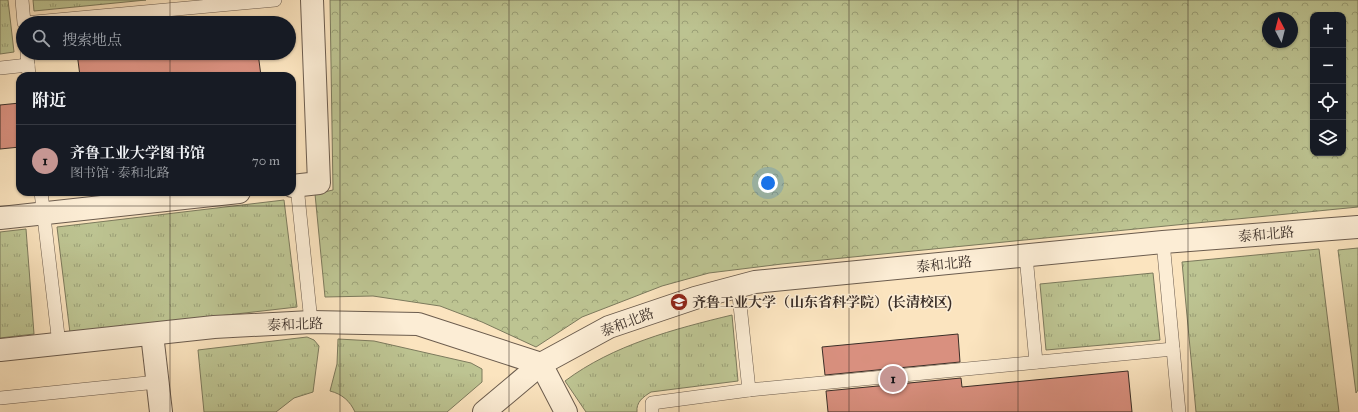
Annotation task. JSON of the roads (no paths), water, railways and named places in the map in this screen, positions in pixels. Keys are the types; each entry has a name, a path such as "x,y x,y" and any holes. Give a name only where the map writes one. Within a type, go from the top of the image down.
{"street":[{"path":"296,186 319,183 312,0"},
{"path":"0,218 203,196"},
{"name":"泰和北路","path":"0,350 214,327 311,322 418,324 541,364 609,327 695,298 755,282 1163,242 1358,227"},
{"path":"152,334 161,412"},
{"path":"484,412 541,364 566,412"}],"lane":[{"path":"22,0 23,16"},
{"path":"100,16 275,0"},
{"path":"0,68 28,65"},
{"path":"41,196 59,344"},
{"path":"295,196 311,322"},
{"path":"1163,242 1179,412"},
{"path":"1026,256 1036,362"},
{"path":"738,286 749,390"},
{"path":"652,412 652,403 749,390 1173,349"},
{"path":"0,398 157,382"}],"place":[{"name":"齐鲁工业大学（山东省科学院）(长清校区)","path":"679,302"},
{"name":"齐鲁工业大学图书馆","path":"893,379"}]}
